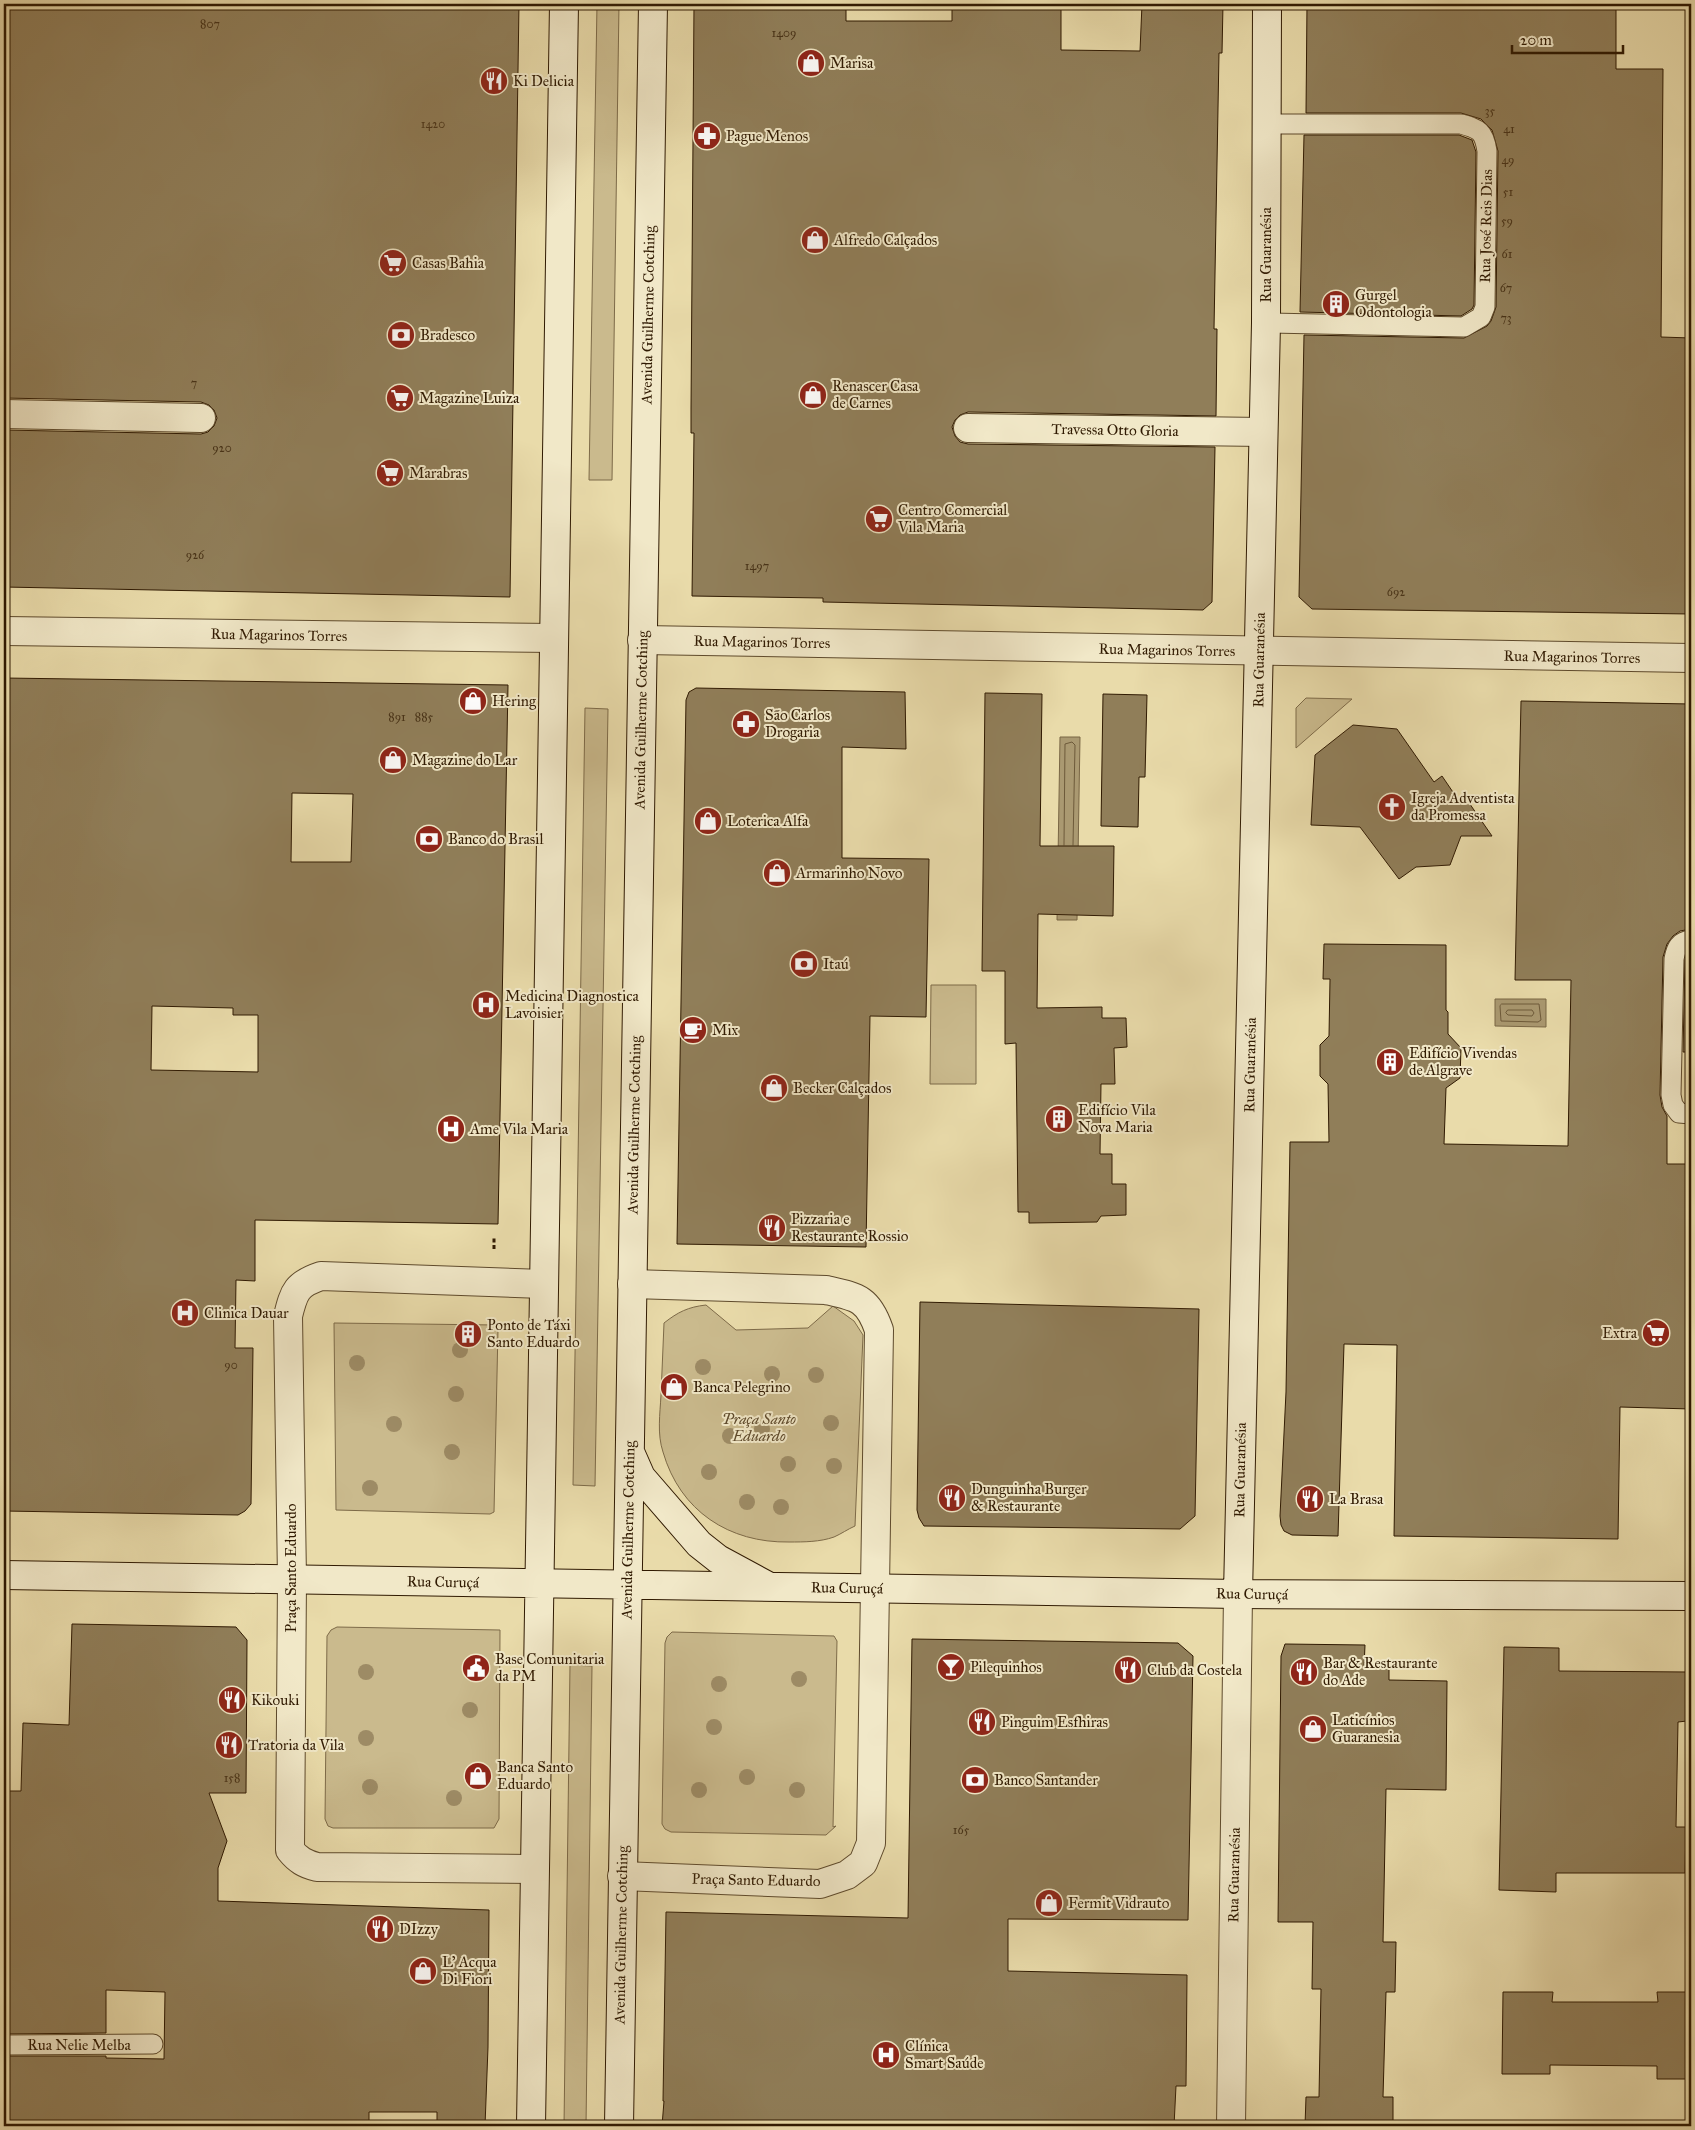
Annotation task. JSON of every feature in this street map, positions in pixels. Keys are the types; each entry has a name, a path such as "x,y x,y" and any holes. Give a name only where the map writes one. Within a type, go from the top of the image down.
{"street":[{"path":"531,2126 564,4"},
{"name":"Avenida Guilherme Cotching","path":"619,2126 652,4"},
{"name":"Rua Guaranésia","path":"1230,2126 1238,1594 1266,324 1267,4"},
{"path":"4,414 201,418"},
{"name":"Travessa Otto Gloria","path":"968,428 1263,432"},
{"name":"Rua Magarinos Torres","path":"4,631 553,638"},
{"name":"Rua Magarinos Torres","path":"642,640 1691,658"},
{"name":"Praça Santo Eduardo","path":"534,1869 317,1868 297,1858 290,1850 292,1578 288,1316 296,1290 304,1282 321,1276 337,1275 543,1284"},
{"name":"Praça Santo Eduardo","path":"622,1876 820,1884 847,1875 863,1863 871,1843 879,1330 874,1315 866,1304 849,1295 826,1290 632,1284"},
{"path":"629,1450 641,1477 699,1544 718,1558 769,1587"},
{"name":"Rua Curuçá","path":"4,1576 292,1578 538,1584 1238,1594 1691,1596"}],"lane":[{"name":"Rua José Reis Dias","path":"1266,324 1464,328 1481,317 1485,307 1487,151 1485,139 1478,129 1461,124 1267,124"},
{"path":"1691,940 1682,942 1676,950 1674,959 1671,1095 1673,1105 1679,1113 1691,1114"},
{"name":"Rua Nelie Melba","path":"4,2045 153,2044"}],"path":[{"path":"494,1237 494,1252"}],"green space":[{"path":"597,4 619,4 612,480 589,480"},
{"path":"1070,4 1126,4 1126,9 1070,9"},
{"path":"1306,698 1352,699 1296,748 1296,708"},
{"path":"585,708 608,709 595,1486 573,1485"},
{"path":"931,985 976,985 976,1084 930,1084"},
{"name":"Praça Santo Eduardo","path":"706,1305 736,1330 808,1328 833,1306 854,1321 863,1335 855,1526 834,1537 823,1540 789,1542 767,1541 746,1537 727,1530 710,1520 681,1491 671,1473 663,1452 659,1431 664,1323 684,1311"},
{"path":"334,1323 496,1325 498,1329 494,1512 490,1514 336,1510"},
{"path":"337,1627 500,1630 499,1819 494,1828 333,1828 328,1826 325,1819 327,1636 331,1630"},
{"path":"672,1632 834,1636 837,1641 833,1827 836,1826 826,1835 671,1832 665,1829 662,1824 665,1643 667,1637"},
{"path":"570,1665 592,1666 586,2126 564,2126"}],"water":[{"path":"1060,737 1080,737 1077,920 1057,920"},
{"path":"1495,999 1546,999 1546,1027 1495,1026"}],"building":[{"path":"4,4 273,4 273,7 340,8 340,4 519,4 510,597 4,587 4,430 201,434 208,432 214,426 217,418 214,410 209,405 201,402 4,398"},
{"path":"694,4 846,4 846,21 952,21 952,4 1061,4 1061,50 1140,51 1142,4 1223,4 1222,53 1219,53 1214,329 1217,329 1216,416 968,412 960,415 952,427 955,436 960,442 968,444 1215,447 1212,602 1203,610 823,602 823,598 692,596 694,433 691,433 691,409"},
{"path":"1307,4 1616,4 1616,69 1663,69 1661,337 1691,338 1691,614 1312,609 1299,597 1304,335 1464,338 1487,326 1496,307 1498,151 1492,130 1481,119 1461,113 1306,113"},
{"path":"1304,135 1459,135 1472,140 1476,152 1474,305 1472,309 1461,316 1300,312"},
{"path":"4,678 508,685 498,1224 255,1220 255,1281 236,1280 235,1348 253,1348 251,1504 245,1511 238,1515 4,1511","holes":["292,793 353,794 351,862 291,862","152,1006 233,1008 233,1015 258,1015 258,1072 151,1070"]},
{"path":"696,688 905,692 906,749 842,747 842,858 929,859 926,1017 870,1016 866,1247 677,1244 686,700 689,692"},
{"path":"985,693 1042,694 1040,846 1114,846 1113,916 1038,914 1037,1008 1102,1007 1102,1018 1126,1018 1127,1047 1114,1048 1115,1084 1101,1084 1100,1154 1112,1154 1112,1184 1126,1184 1126,1215 1101,1216 1097,1222 1029,1223 1029,1212 1018,1212 1016,1043 1005,1044 1005,971 982,971"},
{"path":"1103,694 1147,695 1145,777 1139,777 1138,827 1101,826"},
{"path":"1521,701 1691,704 1691,929 1680,931 1673,936 1667,944 1663,957 1660,1095 1662,1107 1667,1116 1667,1164 1691,1164 1691,1409 1620,1407 1618,1539 1394,1536 1397,1345 1344,1344 1338,1536 1292,1535 1284,1531 1280,1516 1286,1392 1290,1142 1329,1142 1328,1084 1320,1076 1320,1045 1329,1036 1330,979 1323,979 1324,944 1446,945 1448,1034 1461,1048 1460,1078 1446,1088 1444,1144 1568,1146 1571,980 1515,980"},
{"name":"Igreja Adventista da Promessa","path":"1353,725 1397,729 1434,782 1442,776 1459,801 1465,797 1492,836 1461,836 1450,865 1416,867 1399,879 1360,827 1311,825 1315,755"},
{"path":"1691,951 1691,1052 1683,1052 1685,960"},
{"path":"920,1302 1199,1309 1195,1516 1180,1529 924,1526 917,1510"},
{"path":"72,1624 236,1627 247,1640 246,1793 209,1793 227,1841 218,1868 218,1901 489,1910 488,2047 485,2126 437,2126 437,2112 369,2112 369,2126 4,2126 4,2056 106,2056 106,2058 164,2059 165,1992 106,1990 106,2033 4,2034 4,1791 21,1791 23,1723 69,1725"},
{"path":"912,1639 1178,1643 1193,1656 1188,1920 1008,1919 1008,1971 1187,1975 1186,2086 1176,2086 1174,2126 662,2126 664,2101 666,1912 908,1918"},
{"path":"1285,1644 1365,1645 1364,1668 1389,1669 1389,1680 1447,1681 1446,1790 1386,1789 1383,1942 1396,1942 1395,1992 1386,1992 1383,2097 1393,2097 1393,2126 1305,2126 1306,2097 1319,2097 1321,1989 1312,1989 1313,1922 1278,1922 1281,1656"},
{"path":"1504,1647 1559,1648 1559,1671 1688,1672 1687,1721 1678,1722 1676,1827 1686,1827 1685,1873 1556,1873 1556,1892 1499,1890"},
{"path":"1503,1992 1553,1992 1552,2002 1658,2002 1657,1992 1691,1992 1691,2079 1657,2079 1657,2066 1550,2065 1550,2074 1502,2074"}],"place":[{"name":"Marisa","path":"811,63"},
{"name":"Ki Delicia","path":"494,81"},
{"name":"Pague Menos","path":"707,136"},
{"name":"Alfredo Calçados","path":"815,240"},
{"name":"Casas Bahia","path":"393,263"},
{"name":"Gurgel Odontologia","path":"1336,304"},
{"name":"Bradesco","path":"401,335"},
{"name":"Renascer Casa de Carnes","path":"813,395"},
{"name":"Magazine Luiza","path":"400,398"},
{"name":"Marabras","path":"390,473"},
{"name":"Centro Comercial Vila Maria","path":"879,519"},
{"name":"Hering","path":"473,701"},
{"name":"São Carlos Drogaria","path":"746,724"},
{"name":"Magazine do Lar","path":"393,760"},
{"name":"Igreja Adventista da Promessa","path":"1392,807"},
{"name":"Loterica Alfa","path":"708,821"},
{"name":"Banco do Brasil","path":"429,839"},
{"name":"Armarinho Novo","path":"777,873"},
{"name":"Itaú","path":"804,964"},
{"name":"Medicina Diagnostica Lavoisier","path":"486,1005"},
{"name":"Mix","path":"693,1030"},
{"name":"Edifício Vivendas de Algrave","path":"1390,1062"},
{"name":"Becker Calçados","path":"774,1088"},
{"name":"Edifício Vila Nova Maria","path":"1059,1119"},
{"name":"Ame Vila Maria","path":"451,1129"},
{"name":"Pizzaria e Restaurante Rossio","path":"772,1228"},
{"name":"Clinica Dauar","path":"185,1313"},
{"name":"Extra","path":"1656,1333"},
{"name":"Ponto de Táxi Santo Eduardo","path":"468,1334"},
{"name":"Banca Pelegrino","path":"674,1387"},
{"name":"Dunguinha Burger & Restaurante","path":"952,1498"},
{"name":"La Brasa","path":"1310,1499"},
{"name":"Pilequinhos","path":"951,1667"},
{"name":"Base Comunitaria da PM","path":"476,1668"},
{"name":"Club da Costela","path":"1128,1670"},
{"name":"Bar & Restaurante do Ade","path":"1304,1672"},
{"name":"Kikouki","path":"232,1700"},
{"name":"Pinguim Esfhiras","path":"982,1722"},
{"name":"Laticínios Guaranesia","path":"1313,1729"},
{"name":"Tratoria da Vila","path":"229,1745"},
{"name":"Banca Santo Eduardo","path":"478,1776"},
{"name":"Banco Santander","path":"975,1780"},
{"name":"Fermit Vidrauto","path":"1049,1903"},
{"name":"DIzzy","path":"380,1929"},
{"name":"L' Acqua Di Fiori","path":"423,1971"},
{"name":"Clínica Smart Saúde","path":"886,2055"}]}
